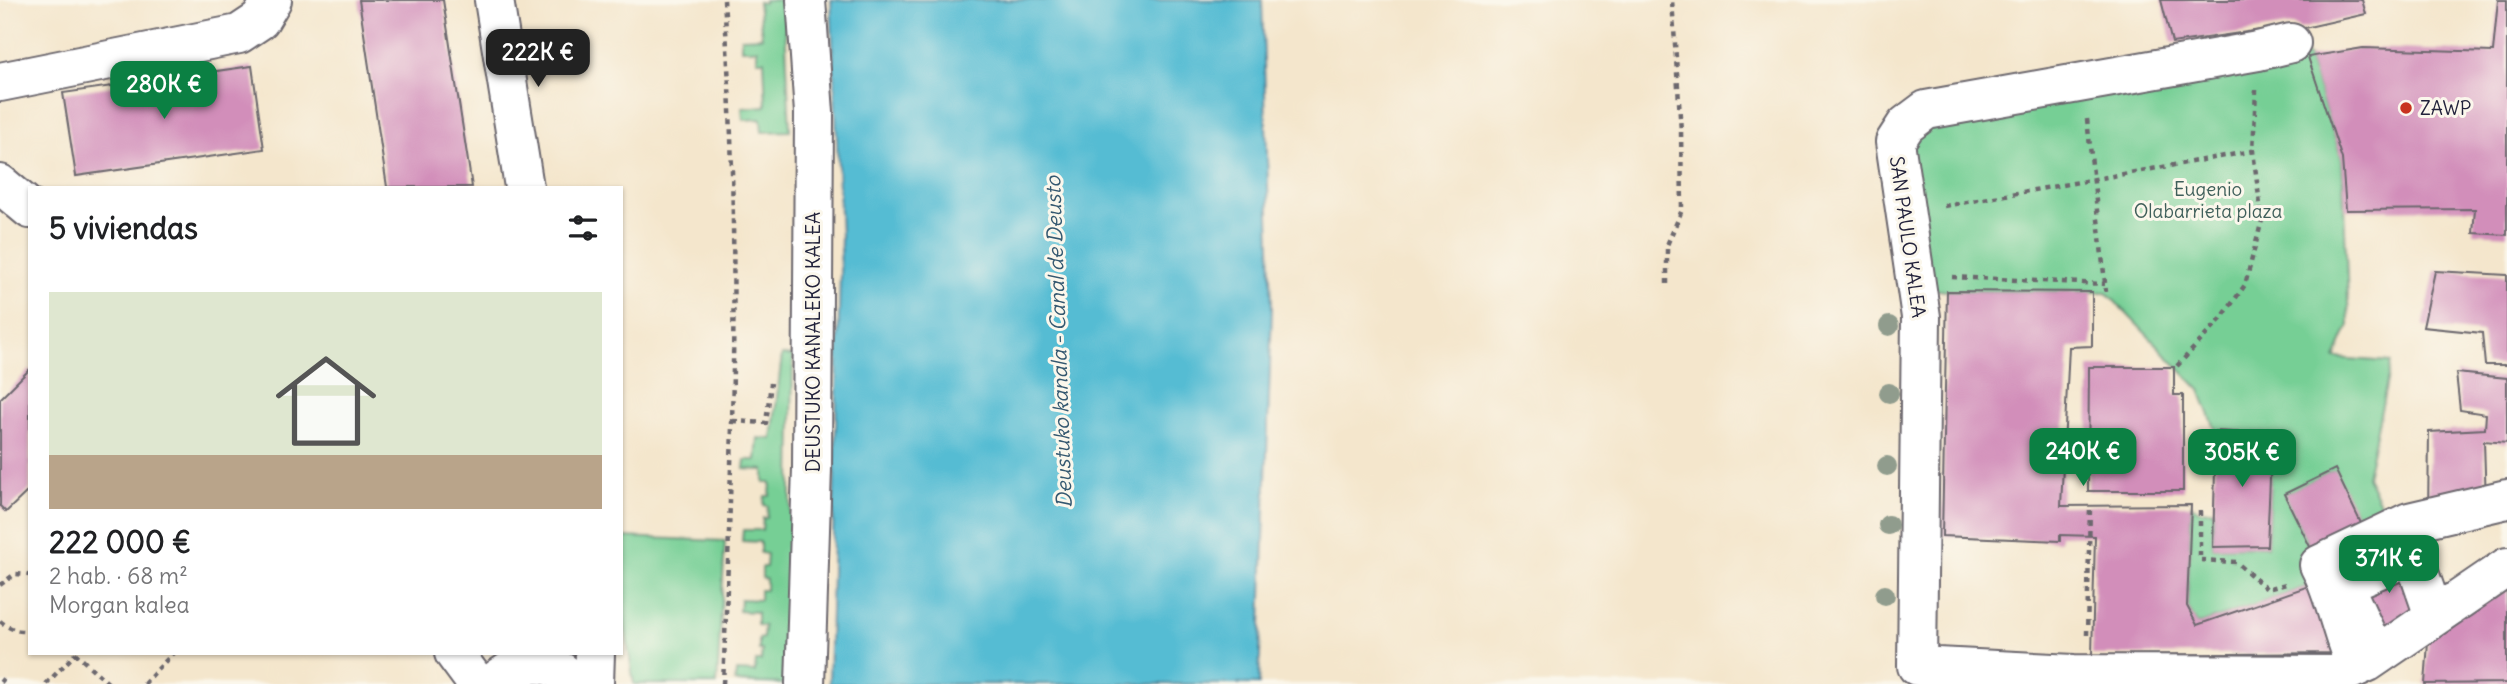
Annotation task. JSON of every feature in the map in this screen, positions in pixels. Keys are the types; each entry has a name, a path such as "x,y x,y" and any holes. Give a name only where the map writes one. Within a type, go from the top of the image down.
{"street":[{"path":"0,82 239,34 260,20 272,0"},
{"path":"494,0 524,186"},
{"name":"DEUSTUKO KANALEKO KALEA","path":"805,684 812,468 814,140 806,0"},
{"name":"SAN PAULO KALEA","path":"2275,47 1926,110 1906,125 1895,142 1921,317 1917,666 2116,674 2339,675 2368,661"},
{"path":"0,184 28,207"},
{"path":"2368,661 2349,653 2319,565 2393,528 2428,516 2507,499"},
{"path":"2368,661 2367,636 2343,584 2413,555 2434,616"},
{"path":"2368,661 2507,566"},
{"path":"455,655 477,684"},
{"path":"594,684 595,655"},
{"path":"510,668 533,664 551,666 578,684"}],"path":[{"path":"723,684 733,447 734,302 729,66 724,0"},
{"path":"1667,284 1667,245 1682,210 1681,131 1672,0"},
{"path":"2177,366 2221,319 2245,285 2262,219 2253,151 2275,47"},
{"path":"2082,82 2106,292"},
{"path":"1931,209 2253,151"},
{"path":"1944,277 2105,284"},
{"path":"2087,642 2090,507"},
{"path":"2200,511 2200,560 2236,562 2267,589 2324,575"},
{"path":"0,585 15,574 28,575"},
{"path":"1,623 19,632 28,631"},
{"path":"46,684 74,655"},
{"path":"78,655 108,684"},
{"path":"144,684 171,655"},
{"path":"0,678 6,684"}],"green space":[{"path":"764,0 784,0 790,131 762,132 761,119 743,120 742,108 766,106 764,60 757,60 757,49 741,49 741,38 762,37 758,2 764,3"},
{"name":"Eugenio Olabarrieta plaza","path":"2291,43 2308,57 2342,159 2349,325 2335,358 2391,362 2367,477 2393,528 2369,540 2334,470 2285,494 2326,580 2197,625 2187,606 2191,505 2200,511 2213,510 2213,547 2267,546 2272,434 2216,431 2200,390 2106,292 1947,291 1917,288 1906,125"},
{"path":"782,355 793,356 788,684 735,682 736,671 755,672 756,661 761,661 759,639 763,638 764,626 757,625 757,612 739,611 740,599 760,600 760,590 766,590 762,567 766,567 767,554 760,553 760,542 742,541 743,530 762,530 763,518 767,518 765,496 770,496 771,483 764,483 764,470 744,469 745,460 756,460 758,438 772,439"},
{"path":"623,537 725,541 717,684 634,684 623,616"}],"water":[{"name":"Deustuko kanala - Canal de Deusto","path":"831,0 1262,0 1272,308 1259,684 829,684 841,237"}],"building":[{"path":"359,0 443,0 472,186 387,186"},
{"path":"2161,0 2362,0 2366,14 2300,29 2294,25 2172,43"},
{"name":"ZAWP","path":"2498,0 2507,0 2507,235 2473,233 2475,209 2346,210 2342,159 2308,57 2363,48 2493,52"},
{"path":"252,66 264,149 76,176 63,93"},
{"path":"2435,271 2507,275 2507,365 2485,365 2482,333 2423,327"},
{"path":"1947,291 2092,292 2092,346 2069,347 2061,506 2191,505 2187,606 2197,625 2326,580 2349,653 2092,655 2095,536 2060,535 2060,541 1942,536"},
{"path":"2089,367 2174,367 2174,395 2183,395 2183,491 2088,491"},
{"path":"28,371 28,491 6,512 0,506 0,399"},
{"path":"2456,373 2507,378 2507,443 2484,441 2486,503 2428,516 2429,432 2485,429 2486,414 2460,410"},
{"path":"2216,431 2272,434 2267,546 2213,547"},
{"path":"2335,469 2369,540 2319,565 2284,494"},
{"path":"2413,555 2432,608 2367,636 2343,584"},
{"path":"2507,590 2507,683 2425,684 2429,629"}],"place":[{"name":"ZAWP","path":"2406,108"}]}
